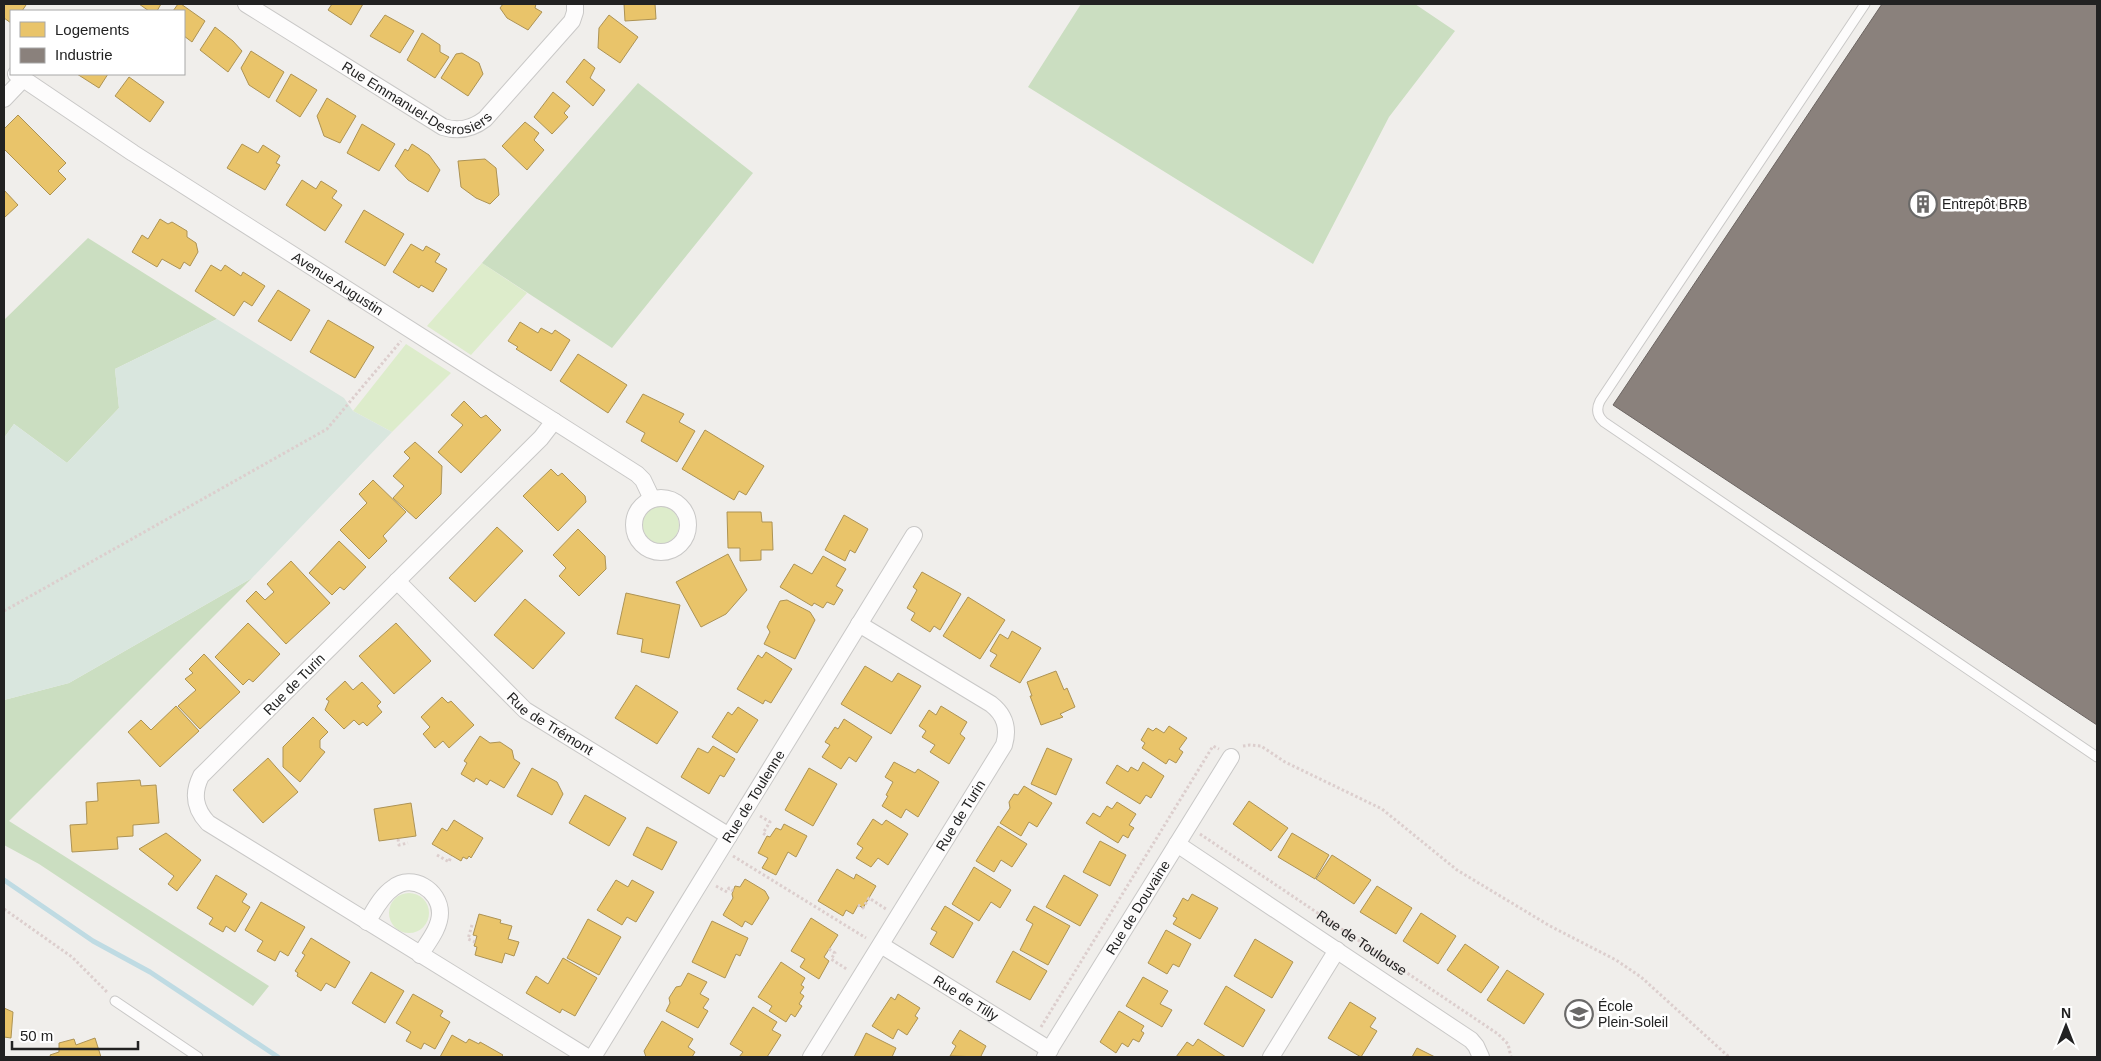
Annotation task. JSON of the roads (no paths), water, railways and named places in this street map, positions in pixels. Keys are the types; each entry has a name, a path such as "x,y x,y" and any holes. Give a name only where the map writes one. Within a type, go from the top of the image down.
{"street":[{"name":"Rue Emmanuel-Desrosiers","path":"246,4 443,127 452,130 470,128 485,120 572,21 575,4"},
{"path":"4,100 16,75"},
{"name":"Avenue Augustin","path":"18,75 141,158 637,474 643,480 652,500"},
{"name":"Rue de Turin","path":"554,420 542,438 202,776 198,783 195,799 197,808 208,824 587,1057"},
{"name":"Rue de Toulenne","path":"592,1057 914,535"},
{"name":"Rue de Trémont","path":"397,581 525,710 729,836"},
{"name":"Rue de Turin","path":"812,1057 860,978 875,943 899,917 1004,745 1007,730 1002,714 991,704 859,624"},
{"name":"Rue de Douvaine","path":"1048,1054 1231,757"},
{"name":"Rue de Toulouse","path":"1177,844 1470,1040 1476,1046 1481,1057"},
{"path":"367,922 378,904 394,887 402,883 411,883 420,884 428,888 438,901 440,911 437,926 420,954"},
{"name":"Rue de Tilly","path":"875,943 1048,1054"},
{"path":"1271,1057 1337,950"}],"lane":[{"path":"1865,4 1600,401 1597,407 1598,414 1604,422 2097,757"},
{"path":"115,1001 198,1057"}],"waterway":[{"path":"4,880 93,941 150,972 278,1057"}],"place":[{"name":"Entrepôt BRB","path":"1923,204"},
{"name":"École Plein-Soleil","path":"1579,1014"}]}
